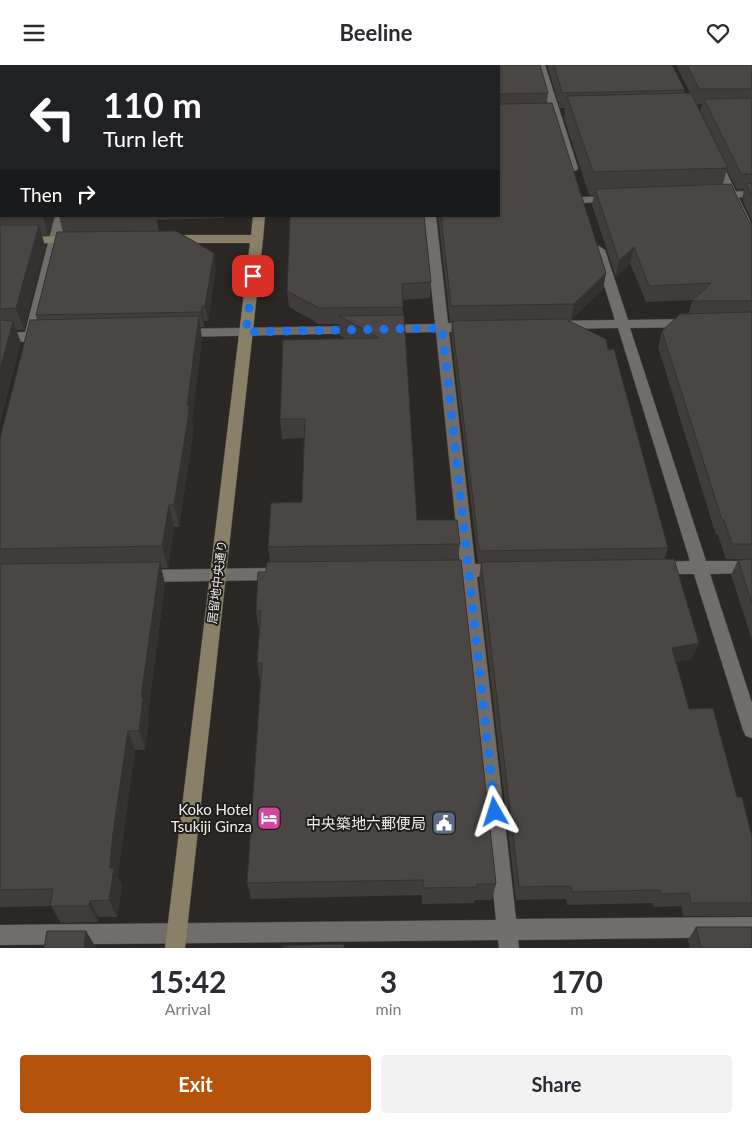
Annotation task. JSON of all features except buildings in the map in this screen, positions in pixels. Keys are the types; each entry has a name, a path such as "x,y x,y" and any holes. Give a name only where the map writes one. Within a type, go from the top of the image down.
{"street":[{"path":"540,65 588,217"},
{"path":"711,152 752,237"},
{"path":"580,191 622,199"},
{"path":"702,196 752,194"},
{"path":"26,355 61,217"},
{"name":"居留地中央通り","path":"176,941 260,217"},
{"path":"430,217 508,939"},
{"path":"594,235 752,730"},
{"path":"161,240 257,239"},
{"path":"0,241 84,240"},
{"path":"547,325 704,323"},
{"path":"168,333 480,327"},
{"path":"0,337 60,336"},
{"path":"645,569 752,567"},
{"path":"430,571 518,570"},
{"path":"129,576 295,573"},
{"path":"0,935 176,941 508,939 752,927"}],"place":[{"name":"Koko Hotel Tsukiji Ginza","path":"269,818"},
{"name":"中央築地六郵便局","path":"444,823"}],"route":[{"path":"253,276 246,332 442,328 495,812"}]}
